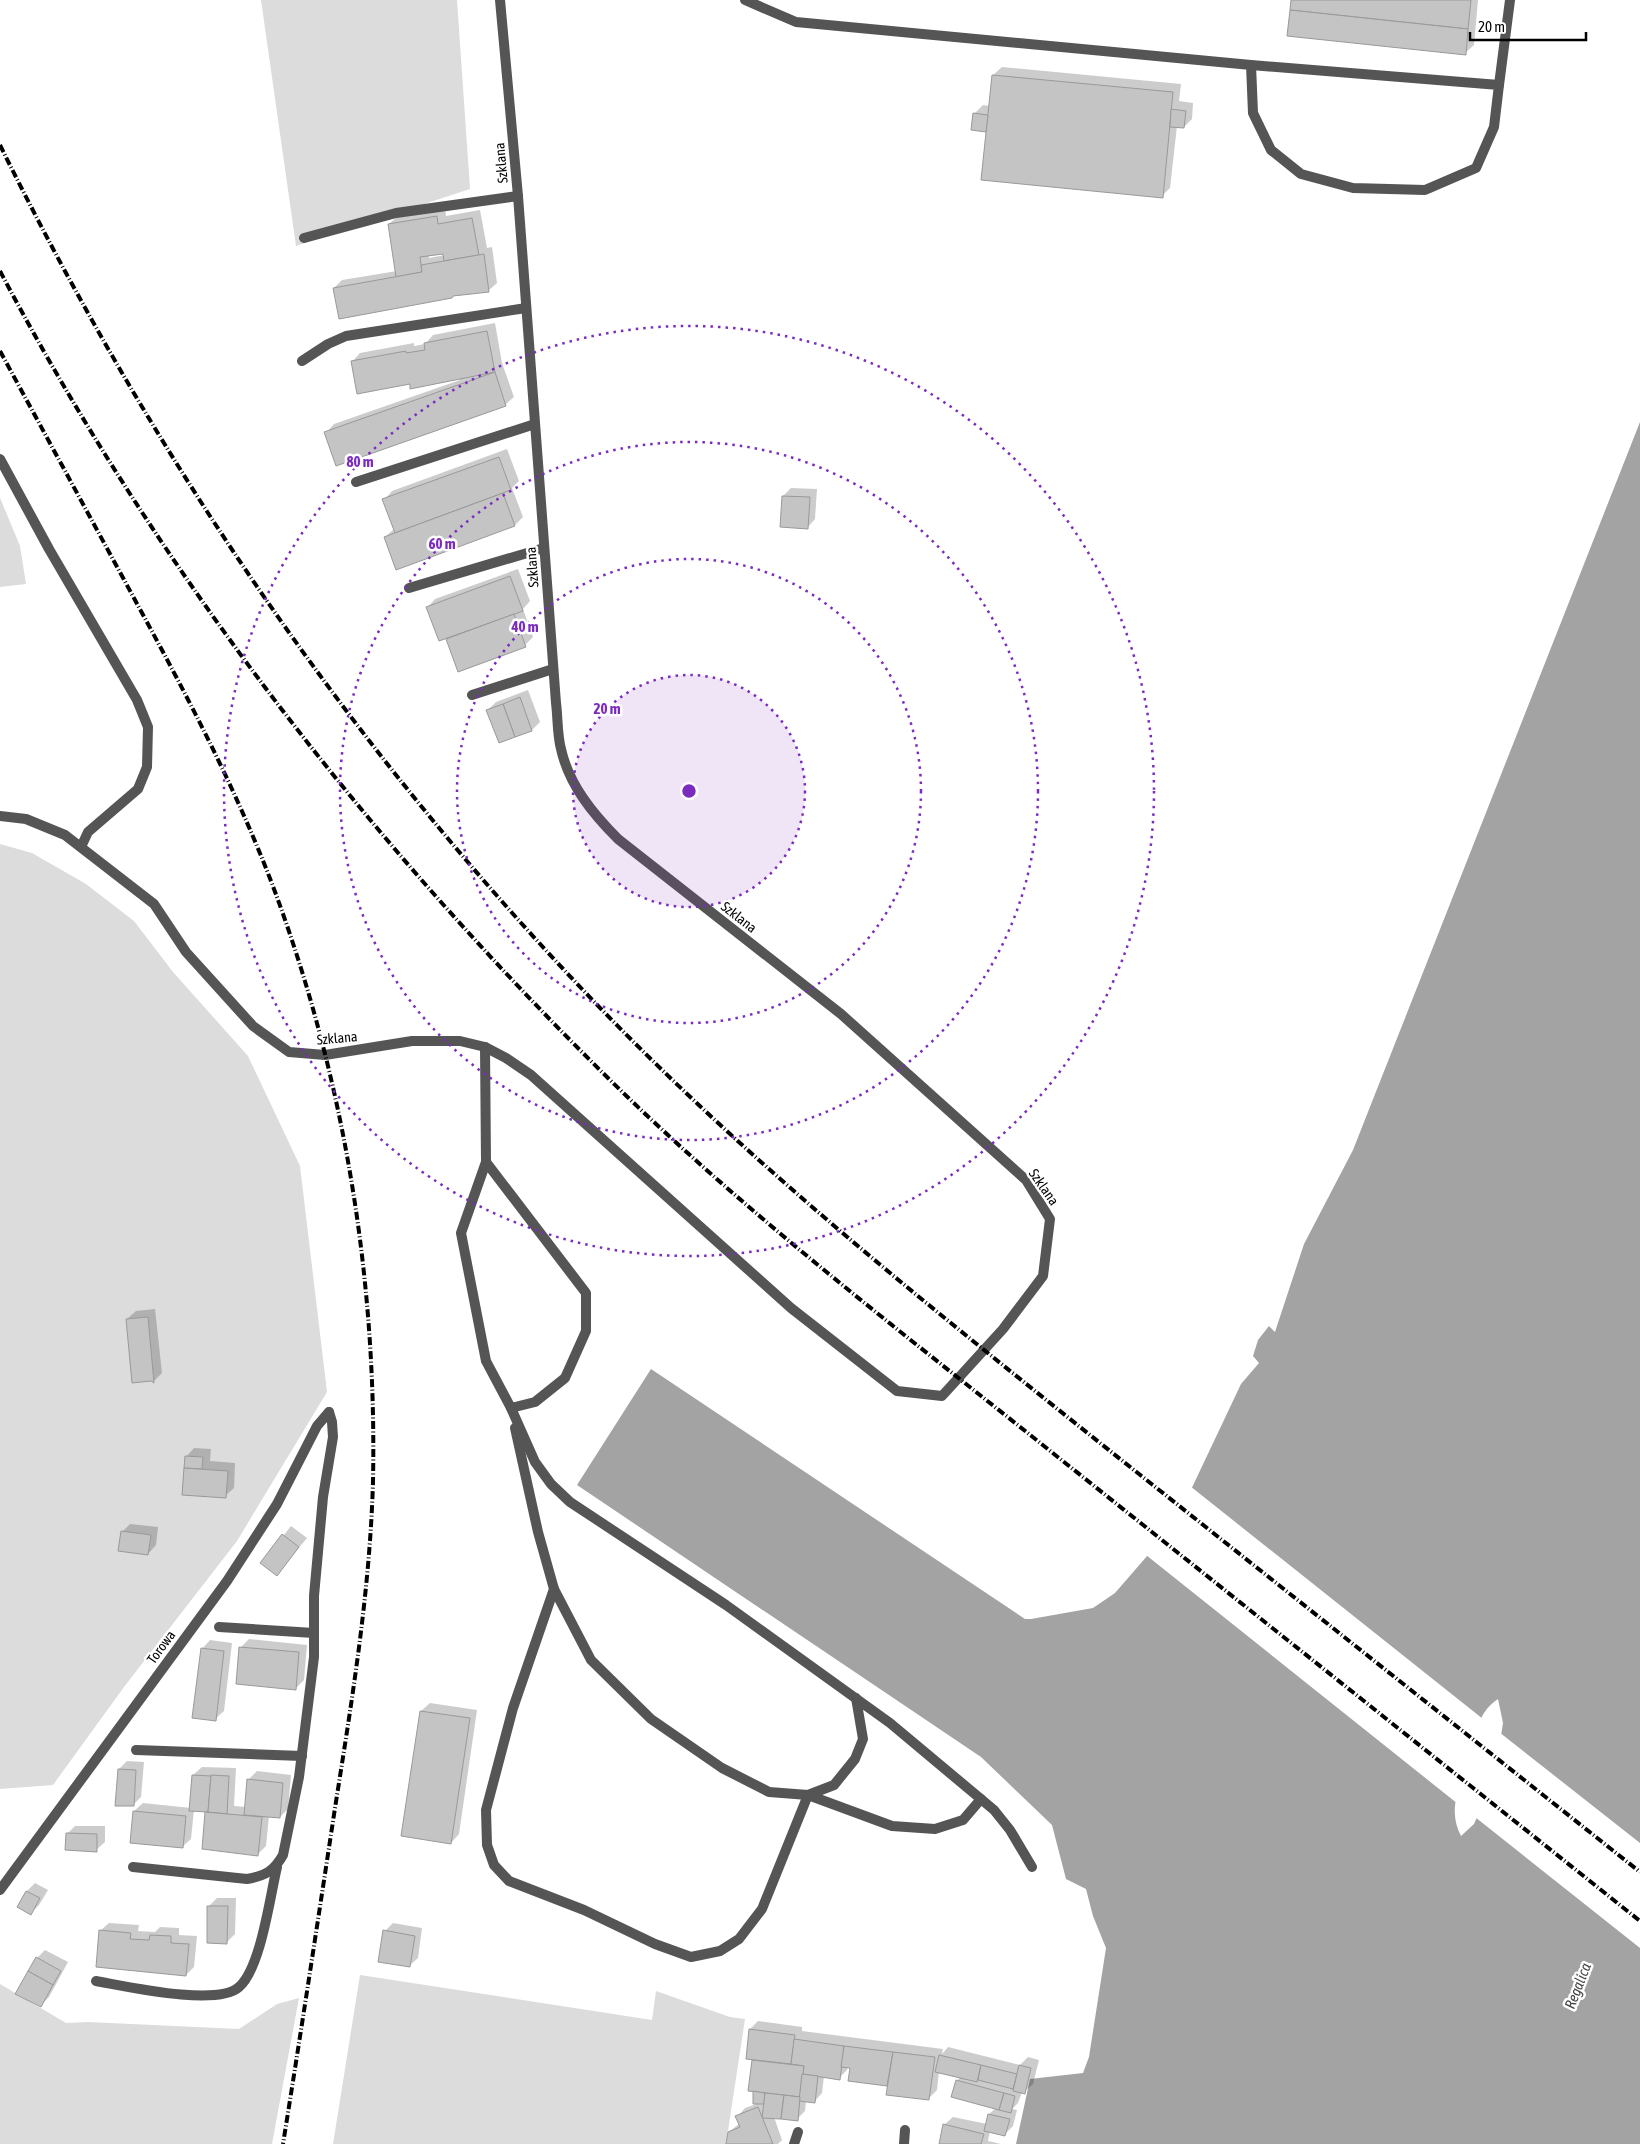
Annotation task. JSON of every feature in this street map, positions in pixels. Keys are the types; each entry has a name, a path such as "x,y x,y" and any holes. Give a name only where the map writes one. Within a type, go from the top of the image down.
{"lane":[{"name":"Szklana","path":"0,816 26,819 65,835 154,904 192,960 253,1026 289,1052 325,1055 412,1042 460,1041 484,1047 506,1058 531,1075 613,1151 791,1308 897,1390 942,1396 1003,1329 1043,1276 1050,1219 1026,1180 841,1014 618,839 595,815 574,784 561,749 553,668 518,196 500,0"},
{"path":"745,0 796,22 1251,65 1499,85"},
{"path":"1251,65 1253,113 1271,150 1301,174 1352,188 1425,190 1476,168 1494,127 1510,0"},
{"path":"304,238 396,213 518,196"},
{"path":"302,361 328,344 346,336 526,308"},
{"path":"356,482 535,424"},
{"path":"0,459 48,549 137,700 148,727 147,767 138,789 88,832 81,847"},
{"path":"409,588 544,548"},
{"path":"472,694 553,668"},
{"path":"484,1047 486,1162 461,1233 486,1360 511,1408 535,1462 551,1484 570,1502 726,1605 890,1723 981,1799 1010,1830 1032,1867"},
{"path":"486,1162 586,1293 586,1331 565,1378 535,1402 511,1408"},
{"path":"511,1408 538,1532 554,1589 591,1660 651,1719 722,1768 769,1792 808,1796 892,1826 935,1829 963,1820 981,1799"},
{"name":"Torowa","path":"0,1890 227,1581 277,1504 317,1426 329,1412 333,1438 323,1497 314,1596 314,1633"},
{"path":"554,1589 513,1708 486,1810 487,1845 494,1865 509,1881 584,1910 655,1944 691,1957 720,1951 739,1938 762,1909 808,1796 834,1785 855,1759 863,1739 856,1698"},
{"path":"96,1981 169,1993 207,1995 228,1993 239,1987 249,1973 256,1957 277,1867 283,1855 302,1756 314,1657 314,1633 219,1627"},
{"path":"136,1750 302,1756"},
{"path":"133,1868 247,1879 263,1876 277,1867"},
{"path":"904,2144 906,2130"},
{"path":"794,2144 798,2132"}],"shaded area":[{"path":"261,0 457,0 470,189 296,246"},
{"path":"0,498 20,546 26,584 0,587"},
{"path":"0,844 32,853 86,884 134,921 173,972 248,1056 300,1166 327,1392 237,1541 124,1687 53,1785 0,1789"},
{"path":"360,1975 652,2020 656,1991 730,2017 745,2019 726,2144 333,2144"},
{"path":"0,1984 66,2023 88,2022 239,2029 277,2004 299,1998 272,2144 0,2144"}],"water":[{"name":"Regalica","path":"1640,422 1640,2144 1016,2144 1030,2079 1083,2073 1089,2057 1106,1948 1093,1916 1086,1889 1066,1879 1052,1825 981,1757 577,1485 651,1369 1025,1619 1093,1608 1115,1593 1154,1548 1188,1496 1241,1384 1259,1363 1253,1356 1258,1340 1269,1326 1275,1332 1304,1244 1353,1150","holes":["1498,1699 1503,1723 1478,1815 1474,1824 1461,1836 1455,1818 1456,1797 1480,1720 1487,1709"]}],"pier":[{"path":"1190,1486 1483,1719 1458,1804 1146,1555"},
{"path":"1499,1732 1640,1843 1640,1948 1475,1817"}],"building":[{"path":"1291,0 1471,0 1468,29 1290,10"},
{"path":"1290,10 1468,29 1466,55 1287,36"},
{"path":"992,75 1173,92 1163,198 981,180"},
{"path":"1171,109 1186,111 1184,128 1170,127"},
{"path":"973,113 988,115 986,132 971,130"},
{"path":"437,216 438,224 472,218 479,255 444,261 443,254 420,257 422,272 396,277 388,224"},
{"path":"484,254 489,292 453,296 452,298 339,319 333,288 422,272 421,265"},
{"path":"487,331 495,372 410,389 410,384 357,394 351,361 406,351 406,353 425,350 424,343"},
{"path":"495,372 506,406 336,466 324,432"},
{"path":"499,457 511,490 395,533 382,499"},
{"path":"503,493 515,526 396,570 384,537"},
{"path":"782,496 810,497 808,529 780,527"},
{"path":"510,576 523,611 439,641 426,607"},
{"path":"514,614 526,647 458,672 446,639"},
{"path":"520,697 532,731 515,737 503,704"},
{"path":"503,704 515,737 499,743 486,710"},
{"path":"148,1317 154,1383 151,1381 132,1383 126,1319"},
{"path":"185,1456 203,1457 202,1469 184,1468"},
{"path":"184,1468 228,1471 226,1498 182,1495"},
{"path":"121,1531 151,1535 148,1555 118,1551"},
{"path":"282,1534 299,1547 277,1576 260,1563"},
{"path":"239,1647 299,1652 296,1690 236,1684"},
{"path":"201,1648 224,1651 216,1721 192,1718"},
{"path":"420,1711 470,1718 451,1844 401,1836"},
{"path":"118,1769 136,1770 134,1806 115,1806"},
{"path":"192,1775 211,1776 208,1812 189,1811"},
{"path":"211,1775 229,1776 227,1814 208,1812"},
{"path":"247,1779 283,1783 280,1818 244,1815"},
{"path":"133,1811 186,1816 183,1848 130,1843"},
{"path":"205,1812 262,1817 258,1856 202,1849"},
{"path":"66,1833 97,1834 97,1852 65,1850"},
{"path":"26,1891 40,1898 31,1915 17,1907"},
{"path":"207,1906 228,1906 227,1944 207,1943"},
{"path":"99,1930 131,1933 130,1939 149,1940 150,1935 171,1936 171,1943 189,1944 186,1976 96,1967"},
{"path":"383,1930 415,1936 410,1967 378,1962"},
{"path":"36,1957 61,1971 53,1985 28,1971"},
{"path":"28,1971 53,1985 41,2007 15,1994"},
{"path":"749,2029 795,2035 791,2064 746,2059"},
{"path":"794,2039 844,2046 840,2080 802,2074 804,2066 791,2064"},
{"path":"844,2046 893,2052 887,2086 848,2081 850,2068 841,2067"},
{"path":"893,2052 935,2057 929,2100 886,2095"},
{"path":"939,2055 981,2065 977,2082 935,2072"},
{"path":"752,2060 804,2066 800,2097 748,2091"},
{"path":"981,2065 1017,2074 1013,2089 978,2080"},
{"path":"1019,2065 1031,2068 1025,2094 1013,2091"},
{"path":"802,2074 818,2076 815,2103 799,2101"},
{"path":"956,2080 1004,2093 999,2110 951,2097"},
{"path":"753,2091 765,2093 764,2104 753,2104"},
{"path":"765,2093 784,2095 781,2119 762,2118"},
{"path":"1004,2093 1015,2096 1011,2113 999,2110"},
{"path":"784,2095 800,2097 798,2121 781,2119"},
{"path":"758,2107 773,2144 726,2144 728,2132 740,2127 735,2116"},
{"path":"988,2114 1010,2119 1005,2136 984,2131"},
{"path":"943,2124 984,2134 981,2144 939,2144"}],"railway":[{"path":"0,145 59,260 122,373 188,482 259,589 333,693 412,795 495,893 582,989 642,1051 704,1110 833,1225 965,1335 1640,1872"},
{"path":"0,271 61,382 127,490 198,595 273,698 352,797 434,894 519,988 608,1078 660,1128 824,1270 1640,1921"},
{"path":"0,351 191,706 227,778 259,851 299,960 320,1033 337,1106 351,1180 362,1255 369,1330 373,1405 371,1522 354,1686 283,2144"}]}
